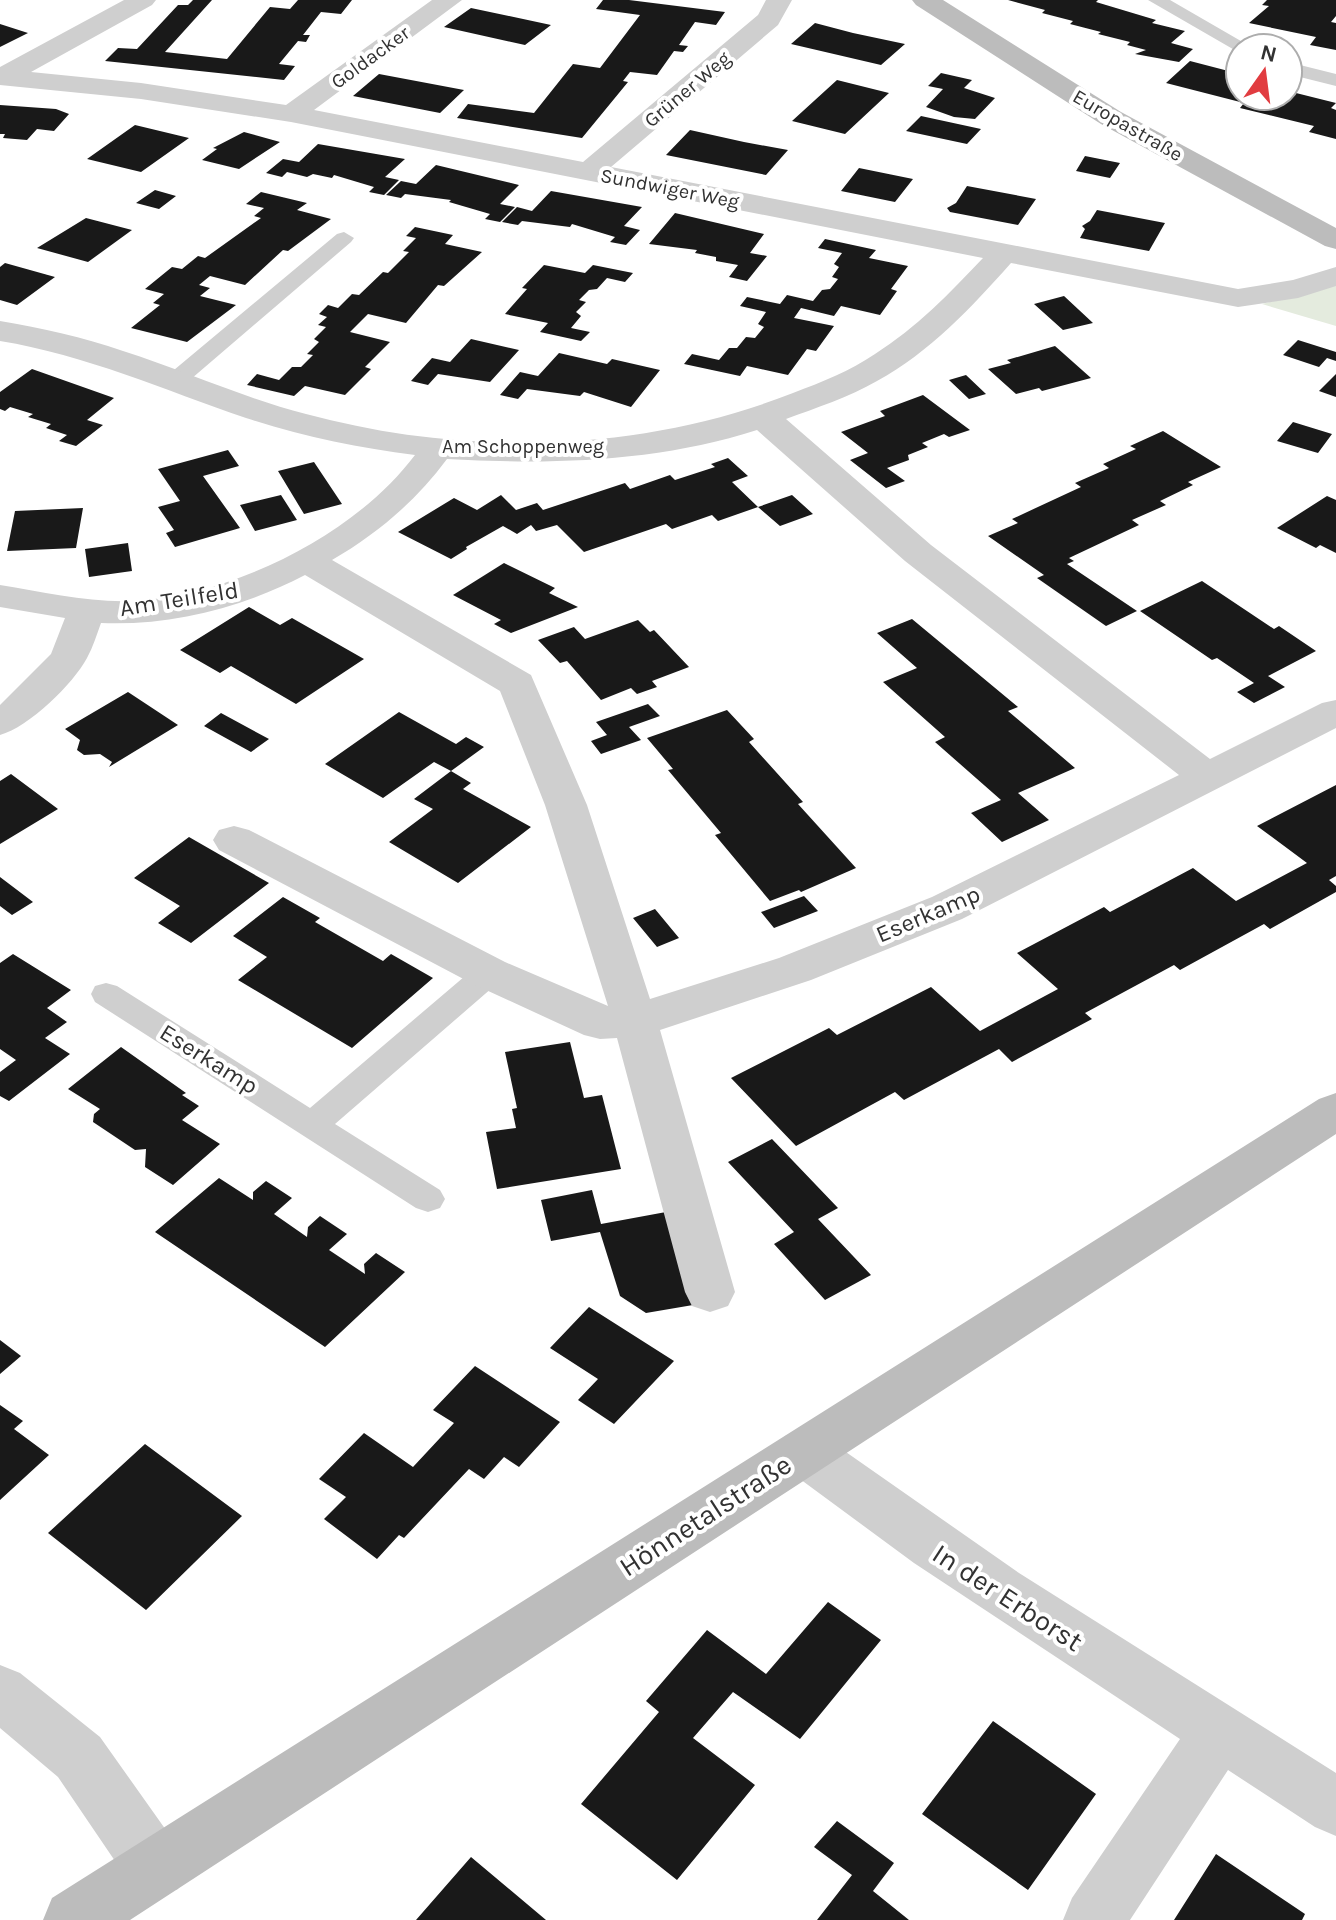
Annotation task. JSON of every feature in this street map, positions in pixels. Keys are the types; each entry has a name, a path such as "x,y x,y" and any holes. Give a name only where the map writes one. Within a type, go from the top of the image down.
{"main road":[{"name":"Europastraße","path":"925,0 1111,118 1336,240"},
{"name":"Hönnetalstraße","path":"74,1920 1336,1111"}],"street":[{"path":"1,77 143,0"},
{"name":"Goldacker","path":"291,114 449,0"},
{"name":"Grüner Weg","path":"587,173 769,19 779,0"},
{"name":"Sundwiger Weg","path":"1,77 141,91 291,114 1238,298 1298,289 1336,276"},
{"name":"Am Schoppenweg","path":"0,331 65,344 293,421 393,443 541,451 628,446 698,435 763,417 868,374 941,322 1004,253"},
{"path":"763,417 918,553 1209,778"},
{"name":"Am Teilfeld","path":"0,596 87,611 136,612 245,590 305,560 371,517 425,467 438,447"},
{"path":"305,560 517,684 566,805 635,1021 710,1292"},
{"path":"0,722 20,710 68,658 87,611"},
{"name":"Eserkamp","path":"234,840 489,973 600,1023 635,1021 795,969 947,908 1336,712"},
{"name":"In der Erborst","path":"804,1452 895,1522 1013,1601 1336,1807"},
{"path":"0,1692 79,1757 156,1868"},
{"path":"1094,1920 1220,1731"}],"lane":[{"path":"1157,0 1224,37"},
{"path":"1304,72 1336,80"},
{"path":"176,380 344,238"},
{"path":"312,1125 489,973"},
{"name":"Eserkamp","path":"106,994 428,1199"}],"shaded area":[{"path":"1336,285 1336,326 1262,304"}],"building":[{"path":"193,0 212,0 165,52 227,59 270,7 290,9 298,0 352,0 341,14 321,12 303,35 310,35 306,42 298,41 279,64 295,66 284,80 105,61 118,48 137,49 178,5 188,5"},
{"path":"603,0 629,0 725,12 716,25 695,22 679,45 688,46 683,52 674,51 657,75 630,72 623,81 628,82 582,138 457,118 468,104 534,113 573,64 600,68 640,15 596,9"},
{"path":"1008,0 1098,0 1096,2 1156,20 1152,23 1185,31 1171,43 1193,49 1179,62 1135,54 1146,50 1127,45 1130,42 1098,34 1101,32 1070,24 1073,21 1042,13 1045,10"},
{"path":"1267,0 1336,0 1336,16 1331,22 1336,23 1336,50 1310,45 1316,37 1304,32 1249,23 1269,6 1262,5"},
{"path":"471,8 551,25 525,45 444,27"},
{"path":"815,23 905,44 881,65 791,44"},
{"path":"0,24 28,33 0,47"},
{"path":"1190,61 1224,70 1224,98 1166,83"},
{"path":"941,73 972,80 964,88 995,98 975,119 954,117 926,107 943,89 928,86"},
{"path":"379,74 464,90 440,113 353,96"},
{"path":"837,80 889,93 845,134 792,121"},
{"path":"1304,95 1336,103 1331,108 1336,110 1336,139 1309,132 1314,126 1256,112 1304,112"},
{"path":"0,105 56,109 69,114 54,131 37,129 27,140 3,138 5,134 0,134"},
{"path":"921,116 981,129 967,144 906,131"},
{"path":"135,125 189,138 141,172 87,159"},
{"path":"690,130 788,150 766,175 666,155"},
{"path":"244,132 280,142 239,169 202,160 217,149 213,148"},
{"path":"318,144 405,159 385,177 399,180 384,195 369,192 374,187 334,175 332,178 313,174 307,177 287,172 282,177 266,173 283,159 299,162"},
{"path":"1085,156 1120,163 1110,178 1076,171"},
{"path":"436,165 519,185 500,204 515,207 500,222 485,219 490,214 449,202 451,200 405,194 401,198 386,195 401,181 416,184"},
{"path":"859,168 913,179 895,202 841,191"},
{"path":"967,186 1036,199 1018,225 950,212 947,208 956,203"},
{"path":"155,190 176,196 159,209 136,203"},
{"path":"551,191 642,207 624,226 640,230 626,245 610,242 615,237 572,224 570,227 522,221 518,225 502,222 517,207 532,211"},
{"path":"261,192 307,203 297,210 331,219 288,251 283,250 245,285 210,276 199,285 210,288 200,296 236,305 187,342 131,328 160,305 153,303 164,294 145,289 172,267 182,269 198,256 205,258 261,218 254,216 264,208 246,204"},
{"path":"1097,210 1165,223 1149,251 1080,238 1085,229 1082,226 1090,221"},
{"path":"675,213 764,234 750,253 767,256 747,281 729,277 738,265 716,261 716,257 695,253 697,250 649,244"},
{"path":"86,218 132,230 88,262 37,248"},
{"path":"415,227 453,235 445,244 482,252 444,286 438,285 406,323 368,314 350,332 390,342 365,367 371,369 345,395 305,386 294,396 247,385 257,374 279,380 292,367 301,367 313,355 307,354 319,342 314,339 326,327 318,325 327,317 319,314 328,305 338,308 352,294 359,295 383,272 388,273 409,252 403,251 416,238 406,236"},
{"path":"825,239 876,250 869,258 908,266 891,289 897,291 880,315 841,306 834,316 801,308 794,318 834,326 816,351 807,349 788,375 747,366 740,376 684,364 692,354 719,360 729,348 737,348 746,337 755,338 764,327 758,324 766,312 740,306 747,297 780,304 787,295 813,301 822,290 830,289 838,279 832,277 839,267 834,264 842,253 818,248"},
{"path":"5,263 55,277 17,305 0,300 0,267"},
{"path":"544,265 585,273 593,265 633,273 625,282 607,278 597,289 589,290 579,300 586,302 576,312 581,316 571,328 590,332 581,341 540,332 548,323 505,314 527,289 522,288"},
{"path":"1064,296 1093,323 1063,330 1034,304"},
{"path":"471,339 519,350 490,382 438,374 428,385 411,381 432,358 450,362"},
{"path":"1298,340 1336,352 1336,361 1327,358 1319,367 1283,355"},
{"path":"1055,346 1091,378 1042,391 1039,388 1016,394 988,369 1011,363 1007,360"},
{"path":"559,353 607,364 612,359 660,370 631,407 584,392 580,396 527,389 518,399 500,395 520,372 538,376"},
{"path":"32,369 114,398 87,420 103,425 76,446 59,441 67,435 46,428 51,424 28,417 33,414 10,407 5,411 0,409 0,392"},
{"path":"1336,374 1336,397 1319,391"},
{"path":"966,375 986,394 969,399 949,380"},
{"path":"923,395 970,430 949,437 944,434 922,443 928,447 908,455 909,460 887,468 905,481 886,488 850,460 868,453 841,432 885,416 880,411"},
{"path":"1293,422 1332,434 1318,453 1277,441"},
{"path":"1163,431 1221,467 1188,482 1193,485 1160,501 1166,505 1132,520 1139,525 1069,558 1074,561 1067,564 1137,611 1106,626 1037,578 1044,575 988,536 1018,523 1012,519 1081,487 1075,483 1109,468 1103,464 1136,449 1130,446"},
{"path":"228,450 239,466 203,476 240,528 175,547 166,533 174,530 158,507 180,501 158,469"},
{"path":"728,458 748,476 732,482 758,507 718,521 712,515 672,529 666,524 584,552 557,525 536,531 531,525 517,534 503,526 451,559 398,532 454,498 477,510 501,495 516,510 537,503 543,510 625,483 630,489 670,475 675,480 715,467 711,464"},
{"path":"314,462 342,504 304,514 278,471"},
{"path":"281,495 297,520 255,531 240,505"},
{"path":"792,495 813,514 780,526 758,507"},
{"path":"1327,496 1336,500 1336,553 1320,545 1316,548 1277,528"},
{"path":"83,508 76,548 7,551 15,511"},
{"path":"128,543 132,571 89,577 85,549"},
{"path":"504,563 555,588 549,593 578,607 511,633 494,624 501,620 453,595"},
{"path":"1202,581 1274,629 1279,626 1316,651 1268,676 1285,687 1254,703 1237,692 1254,683 1217,658 1212,660 1140,611"},
{"path":"249,607 280,625 292,618 364,659 296,704 231,666 220,673 180,650"},
{"path":"912,619 1018,707 1008,711 1075,768 1018,793 1049,820 1002,842 971,813 1001,800 935,742 945,737 883,682 917,668 877,633"},
{"path":"638,620 650,632 654,630 689,667 652,681 657,687 637,694 631,688 601,700 567,661 560,663 538,640 574,627 585,639"},
{"path":"128,692 178,725 109,767 112,762 100,754 84,755 77,750 80,740 65,729"},
{"path":"648,704 660,716 629,727 641,740 601,754 591,741 607,735 596,722"},
{"path":"727,710 754,739 749,742 803,802 798,804 856,868 801,892 799,890 770,901 715,835 721,833 668,770 673,769 647,738"},
{"path":"399,712 456,744 466,737 484,747 451,771 434,762 383,798 325,764"},
{"path":"221,713 269,739 251,752 204,726"},
{"path":"451,771 471,783 463,789 531,827 458,883 389,842 433,809 414,799"},
{"path":"11,774 58,809 0,844 0,781"},
{"path":"1336,785 1336,876 1329,880 1336,886 1336,892 1270,929 1264,924 1180,970 1174,965 1085,1013 1092,1019 1012,1062 999,1049 904,1100 895,1092 796,1146 731,1078 829,1028 837,1035 931,987 980,1031 1058,989 1017,953 1104,907 1110,912 1193,868 1236,901 1307,863 1257,826"},
{"path":"189,837 269,883 191,943 158,923 180,906 134,878"},
{"path":"0,877 33,902 12,915 0,906"},
{"path":"804,896 818,911 774,928 761,912"},
{"path":"283,897 320,918 315,922 383,961 391,954 433,978 352,1048 238,980 267,957 233,936"},
{"path":"655,909 679,938 657,947 633,918"},
{"path":"13,954 71,990 47,1008 67,1022 45,1038 70,1054 9,1101 0,1096 0,1072 16,1060 0,1049 0,963"},
{"path":"570,1042 584,1098 602,1095 621,1169 497,1189 486,1132 516,1128 512,1109 517,1108 505,1052"},
{"path":"121,1047 186,1093 182,1095 199,1106 182,1120 220,1144 173,1185 145,1167 146,1149 135,1150 93,1122 94,1114 100,1109 68,1089"},
{"path":"772,1139 838,1208 818,1219 871,1275 825,1300 774,1244 794,1232 728,1162"},
{"path":"219,1178 253,1200 253,1192 266,1181 292,1198 274,1214 307,1237 308,1227 320,1216 347,1234 329,1250 365,1274 364,1264 376,1253 405,1272 325,1347 155,1232"},
{"path":"592,1190 601,1224 666,1212 693,1305 646,1313 620,1296 600,1232 551,1241 541,1200"},
{"path":"589,1307 674,1361 614,1424 578,1400 598,1379 550,1348"},
{"path":"0,1340 21,1356 0,1374"},
{"path":"475,1366 560,1422 519,1467 504,1457 484,1479 469,1469 404,1538 399,1535 377,1559 324,1519 346,1497 319,1479 364,1433 413,1467 454,1423 433,1410"},
{"path":"0,1405 23,1421 14,1429 49,1455 0,1500"},
{"path":"145,1444 242,1516 146,1610 48,1533"},
{"path":"828,1602 881,1640 800,1739 733,1692 693,1738 755,1785 677,1880 581,1804 659,1712 646,1701 707,1630 766,1674"},
{"path":"993,1721 1096,1794 1028,1890 922,1814"},
{"path":"837,1821 894,1863 873,1891 909,1920 817,1920 852,1875 814,1847"},
{"path":"1216,1854 1305,1914 1302,1920 1174,1920"},
{"path":"471,1857 546,1920 416,1920"}]}
